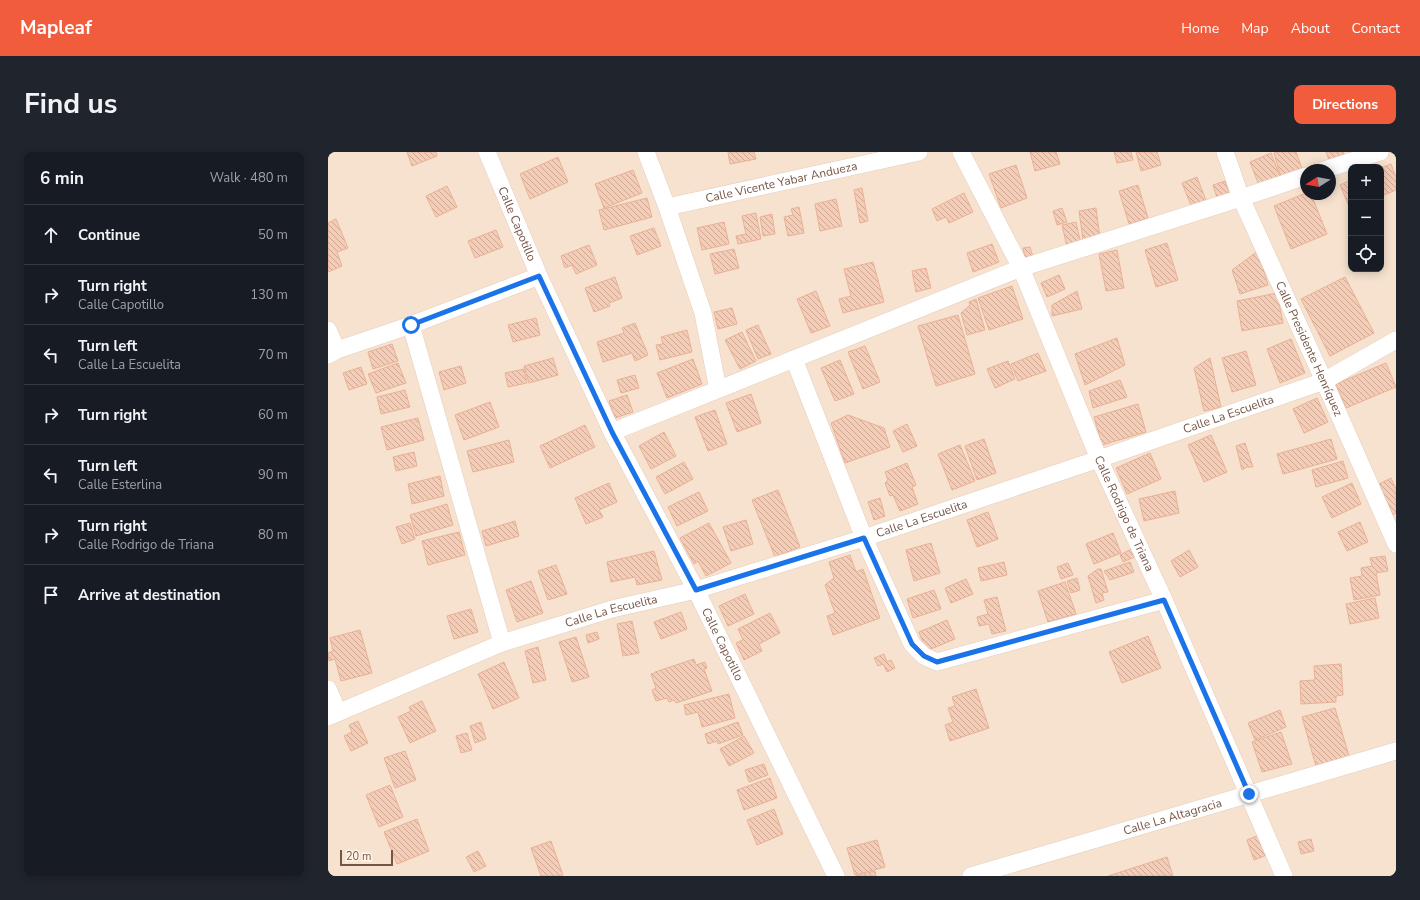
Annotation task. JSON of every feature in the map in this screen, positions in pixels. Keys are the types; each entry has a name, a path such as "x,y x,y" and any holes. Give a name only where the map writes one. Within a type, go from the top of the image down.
{"street":[{"name":"Calle Capotillo","path":"487,152 539,276 612,432 696,590 836,876"},
{"path":"646,152 667,207 703,313 718,389"},
{"name":"Calle Vicente Yabar Andueza","path":"667,207 919,152"},
{"name":"Calle Rodrigo de Triana","path":"961,152 1020,268 1099,459 1164,600 1284,876"},
{"name":"Calle Presidente Henríquez","path":"1225,152 1241,198 1396,544"},
{"path":"1336,166 1380,152"},
{"path":"612,432 1020,268 1300,178"},
{"path":"328,330 333,352 411,325 539,276"},
{"path":"411,325 502,643"},
{"name":"Calle La Escuelita","path":"333,715 502,643 612,609 696,590 864,538 1324,381 1396,340"},
{"path":"794,359 864,538 912,644 924,656 937,662 1164,600"},
{"path":"328,688 333,715"},
{"name":"Calle La Altagracia","path":"971,876 1396,751"}],"shaded area":[{"path":"328,152 1396,152 1396,876 328,876"}],"building":[{"path":"407,152 436,152 437,156 412,166"},
{"path":"728,152 754,152 756,159 730,164"},
{"path":"1030,152 1056,152 1060,164 1035,171"},
{"path":"1114,152 1131,152 1133,160 1117,163"},
{"path":"1136,152 1157,152 1161,165 1141,171"},
{"path":"1296,152 1300,164 1300,175 1282,181 1274,153"},
{"path":"1326,152 1343,152 1344,154 1329,160"},
{"path":"1271,153 1281,179 1260,188 1250,162"},
{"path":"558,157 568,182 530,199 520,174"},
{"path":"1391,164 1396,177 1396,190 1384,195 1384,167"},
{"path":"1016,165 1027,198 1001,208 989,174"},
{"path":"633,170 642,193 604,208 595,184"},
{"path":"1197,177 1207,203 1192,208 1182,183"},
{"path":"1225,181 1230,197 1218,201 1213,185"},
{"path":"1348,181 1348,204 1340,185"},
{"path":"1138,185 1148,218 1129,224 1119,191"},
{"path":"447,186 457,207 436,217 426,196"},
{"path":"862,188 868,221 860,223 854,190"},
{"path":"964,193 973,212 949,223 946,217 937,221 932,209"},
{"path":"1300,195 1300,200 1313,200 1327,234 1291,249 1274,206"},
{"path":"647,198 652,217 604,230 599,210"},
{"path":"836,199 842,226 820,231 815,204"},
{"path":"799,207 804,233 788,236 784,217 793,215 791,209"},
{"path":"1062,208 1067,222 1057,225 1053,211"},
{"path":"1096,208 1100,238 1083,240 1079,211"},
{"path":"756,213 761,239 738,244 736,236 746,234 742,216"},
{"path":"772,214 775,234 763,236 760,217"},
{"path":"336,219 348,248 337,252 342,266 328,272 328,223"},
{"path":"724,222 729,244 702,250 697,228"},
{"path":"1076,222 1081,244 1067,247 1062,225"},
{"path":"654,228 661,246 637,255 630,236"},
{"path":"496,230 503,247 475,258 468,241"},
{"path":"1167,243 1178,280 1156,287 1145,250"},
{"path":"992,244 999,262 973,272 967,253"},
{"path":"589,245 597,265 576,274 572,265 565,268 561,256"},
{"path":"1030,247 1033,257 1025,258 1023,248"},
{"path":"734,249 739,268 715,274 710,254"},
{"path":"1117,250 1124,288 1106,291 1099,254"},
{"path":"1258,251 1268,285 1240,294 1232,270"},
{"path":"873,262 884,302 843,313 839,299 851,296 844,269"},
{"path":"926,268 931,288 916,292 912,271"},
{"path":"1059,275 1065,289 1047,297 1041,283"},
{"path":"615,277 622,298 609,303 610,306 594,312 585,288"},
{"path":"1345,277 1374,333 1330,356 1301,299"},
{"path":"1012,286 1023,319 989,330 978,298"},
{"path":"816,291 830,326 811,333 797,299"},
{"path":"1077,291 1082,309 1052,316 1052,305"},
{"path":"1277,293 1283,323 1242,331 1237,301"},
{"path":"976,299 985,330 967,335 961,313 970,305 969,302"},
{"path":"732,308 737,324 718,329 714,312"},
{"path":"958,315 975,374 936,386 918,326"},
{"path":"536,318 540,335 513,342 508,325"},
{"path":"635,323 648,355 635,361 632,353 603,362 597,342 624,333 622,328"},
{"path":"758,325 771,354 758,359 746,330"},
{"path":"687,330 692,352 660,360 656,345 663,344 661,337"},
{"path":"742,332 756,361 740,369 725,340"},
{"path":"1117,338 1125,365 1085,385 1075,354"},
{"path":"1291,339 1305,373 1280,383 1267,349"},
{"path":"392,344 398,361 373,369 368,352"},
{"path":"865,346 880,382 863,389 848,352"},
{"path":"1246,351 1256,385 1232,392 1222,358"},
{"path":"1038,353 1046,371 1018,381 1011,364"},
{"path":"553,358 558,375 529,383 524,366"},
{"path":"1210,358 1221,407 1204,411 1194,368"},
{"path":"693,359 702,384 667,398 657,373"},
{"path":"840,360 854,394 835,401 821,368"},
{"path":"1008,361 1015,379 995,388 987,369"},
{"path":"398,363 406,383 376,393 368,374"},
{"path":"1386,363 1396,387 1346,408 1336,384"},
{"path":"461,366 466,383 444,390 439,372"},
{"path":"361,367 367,384 349,390 343,373"},
{"path":"524,369 527,383 508,387 505,373"},
{"path":"635,375 639,388 621,393 617,380"},
{"path":"1120,380 1127,397 1093,408 1089,391"},
{"path":"405,390 410,407 381,414 377,397"},
{"path":"751,394 761,423 737,432 726,403"},
{"path":"627,395 633,412 615,418 609,401"},
{"path":"1317,398 1328,422 1304,433 1293,409"},
{"path":"490,402 499,427 464,440 455,415"},
{"path":"1138,404 1146,432 1102,445 1094,417"},
{"path":"715,410 727,444 708,451 695,417"},
{"path":"848,415 884,428 890,447 845,463 831,423"},
{"path":"418,418 424,440 387,450 381,427"},
{"path":"907,424 917,446 903,452 893,431"},
{"path":"585,425 595,447 550,468 540,446"},
{"path":"664,432 676,456 651,469 639,446"},
{"path":"1211,435 1227,472 1204,482 1188,445"},
{"path":"984,439 996,473 977,480 965,446"},
{"path":"1331,439 1337,459 1283,474 1277,454"},
{"path":"509,440 514,462 473,472 467,451"},
{"path":"1245,443 1253,467 1247,467 1242,470 1236,446"},
{"path":"960,445 975,481 952,490 938,454"},
{"path":"414,452 417,466 396,471 393,457"},
{"path":"1150,453 1161,479 1127,494 1116,468"},
{"path":"1343,461 1348,478 1316,487 1312,470"},
{"path":"684,462 693,479 665,494 656,477"},
{"path":"907,463 916,485 912,487 918,504 900,511 893,495 890,496 885,483 888,480 885,472"},
{"path":"440,476 444,496 412,504 408,484"},
{"path":"1391,478 1396,489 1396,513 1393,515 1379,484"},
{"path":"609,483 617,502 599,510 603,517 586,524 575,498"},
{"path":"1352,483 1361,504 1332,518 1322,497"},
{"path":"778,490 800,547 775,557 752,500"},
{"path":"1175,491 1179,513 1144,521 1139,499"},
{"path":"699,492 708,511 677,526 668,507"},
{"path":"880,498 885,516 874,520 868,502"},
{"path":"447,504 453,525 416,536 410,515"},
{"path":"988,512 998,539 977,547 967,520"},
{"path":"746,520 753,544 731,551 723,527"},
{"path":"515,521 519,536 486,546 482,531"},
{"path":"1360,522 1368,542 1347,551 1338,532"},
{"path":"410,523 415,539 402,544 396,527"},
{"path":"709,523 731,563 706,576 698,561 694,564 680,538"},
{"path":"459,532 465,555 428,565 422,541"},
{"path":"1113,533 1121,553 1094,564 1086,544"},
{"path":"931,543 940,573 914,581 906,550"},
{"path":"1135,547 1139,555 1123,562 1120,555"},
{"path":"1189,550 1198,567 1180,577 1171,561"},
{"path":"654,551 662,580 637,585 635,577 611,582 607,562"},
{"path":"850,555 856,572 863,569 880,618 833,635 827,616 835,613 825,585 834,578 829,562"},
{"path":"1385,556 1388,571 1376,573 1380,595 1354,600 1350,578 1362,576 1361,568 1372,566 1370,558"},
{"path":"1004,562 1007,575 981,581 978,568"},
{"path":"1130,562 1134,572 1110,580 1104,571"},
{"path":"1068,563 1073,575 1061,579 1057,567"},
{"path":"556,565 567,594 548,600 538,571"},
{"path":"1098,569 1101,569 1108,592 1102,593 1104,600 1096,603 1088,576"},
{"path":"1077,578 1080,590 1071,593 1067,581"},
{"path":"966,579 973,594 951,603 945,588"},
{"path":"531,581 543,613 517,622 506,590"},
{"path":"1065,582 1076,614 1048,622 1038,591"},
{"path":"934,590 941,609 913,618 907,599"},
{"path":"745,594 754,614 728,626 719,606"},
{"path":"997,597 1006,631 992,634 989,624 979,626 977,617 988,614 984,600"},
{"path":"1375,598 1379,618 1350,624 1346,604"},
{"path":"471,609 478,632 454,639 447,616"},
{"path":"681,612 687,629 661,639 654,622"},
{"path":"770,613 780,633 759,644 762,651 744,660 736,643 743,640 738,629"},
{"path":"947,620 955,639 926,651 919,632"},
{"path":"632,621 639,653 623,656 617,624"},
{"path":"360,630 372,673 341,681 335,659 329,661 328,653 333,651 330,638"},
{"path":"597,632 599,639 588,643 586,635"},
{"path":"1148,636 1161,668 1122,683 1109,652"},
{"path":"576,637 589,677 572,682 559,642"},
{"path":"538,647 546,680 533,683 525,651"},
{"path":"884,654 887,662 891,660 895,668 887,672 883,664 878,666 874,658"},
{"path":"694,659 696,665 705,662 707,668 704,669 712,691 676,703 674,700 669,702 667,698 656,701 652,690 656,688 651,674"},
{"path":"504,662 519,698 493,709 478,674"},
{"path":"1341,664 1343,695 1336,696 1336,702 1301,704 1300,681 1315,680 1314,666"},
{"path":"976,689 989,728 950,741 945,725 953,722 948,708 955,706 952,697"},
{"path":"729,694 735,718 702,727 698,712 686,715 684,705"},
{"path":"422,701 436,731 410,743 398,717 411,711 409,707"},
{"path":"1335,708 1349,756 1316,766 1302,717"},
{"path":"1280,710 1286,727 1255,740 1248,723"},
{"path":"358,721 368,743 351,751 344,736 352,732 349,725"},
{"path":"481,722 486,739 475,743 470,726"},
{"path":"738,722 743,735 718,744 717,741 708,744 705,734"},
{"path":"1281,732 1292,764 1262,772 1252,742"},
{"path":"467,733 472,750 461,753 456,736"},
{"path":"744,736 754,753 729,766 720,749"},
{"path":"405,751 416,780 395,788 384,758"},
{"path":"764,764 768,775 749,782 745,770"},
{"path":"770,778 777,798 744,810 737,790"},
{"path":"390,785 403,817 379,827 366,795"},
{"path":"774,809 783,834 757,845 747,820"},
{"path":"417,819 429,851 397,864 384,832"},
{"path":"1264,833 1272,853 1254,860 1247,840"},
{"path":"1311,839 1314,851 1301,854 1298,842"},
{"path":"877,840 885,867 855,875 847,848"},
{"path":"551,841 563,875 541,876 531,848"},
{"path":"478,851 486,866 474,872 466,857"},
{"path":"1167,857 1173,876 1108,876"},
{"path":"875,871 876,876 856,876"}],"route":[{"path":"411,325 539,276 612,432 696,590 864,538 912,644 924,656 937,662 1164,600 1249,794"}]}
